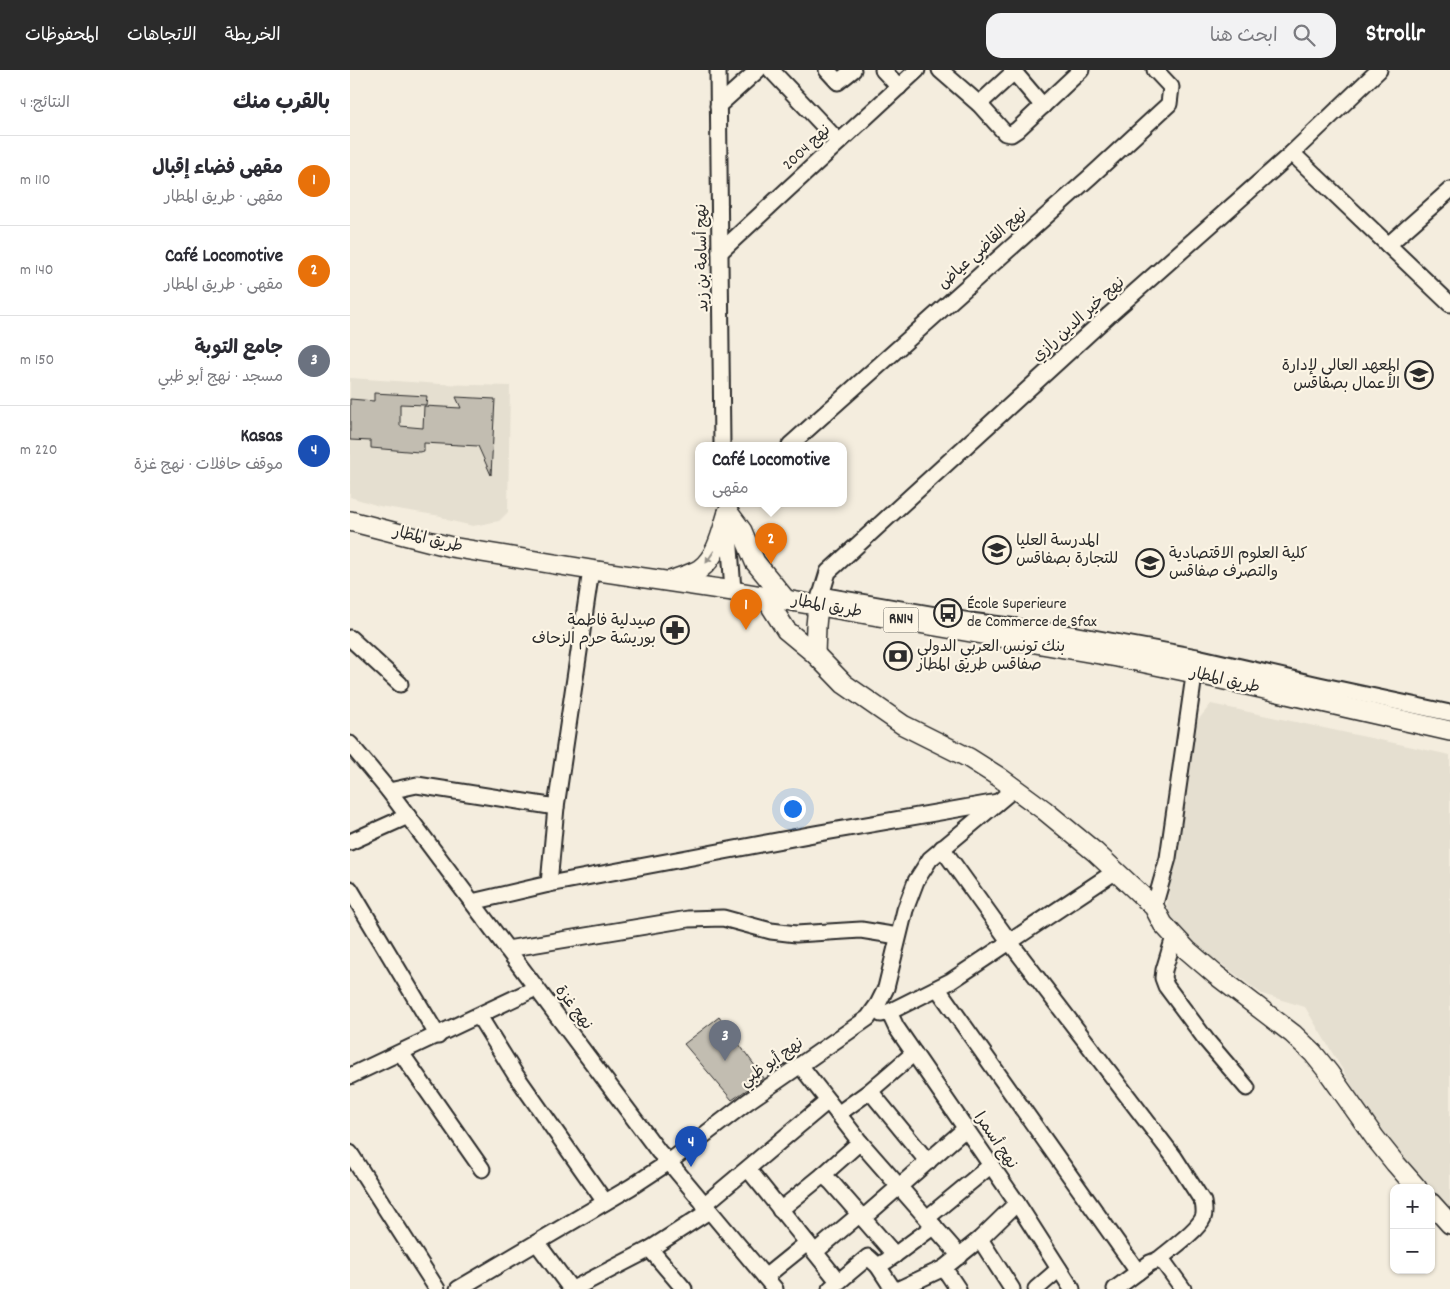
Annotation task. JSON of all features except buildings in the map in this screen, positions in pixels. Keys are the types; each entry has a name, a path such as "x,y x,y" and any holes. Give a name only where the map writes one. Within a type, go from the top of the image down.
{"main road":[{"path":"669,581 699,569 707,562 718,543 728,508"},
{"path":"728,508 742,531 755,562 786,600"},
{"name":"طريق المطار","path":"350,521 450,547 765,597 786,600 819,600 1107,655 1196,665 1450,731"},
{"path":"765,597 786,630 815,654 844,684 903,725 969,758 1015,788 1072,832 1116,871 1154,907 1163,924 1174,937 1216,975 1293,1034 1312,1053 1329,1073 1375,1138 1414,1184"},
{"path":"815,654 819,600"},
{"path":"1435,1207 1450,1224"}],"street":[{"name":"نهج أسامة بن زيد","path":"718,70 722,442"},
{"path":"718,106 758,70"},
{"path":"771,70 839,142"},
{"path":"827,70 838,82 853,70"},
{"path":"883,70 899,87"},
{"name":"نهج 2004","path":"720,252 918,70"},
{"path":"940,70 979,104 1005,133 1011,134 1081,70"},
{"name":"نهج القاضي عياض","path":"793,442 1169,104 1170,87 1155,70"},
{"name":"نهج خير الدين رازي","path":"819,600 828,572 1101,323 1292,153 1379,70"},
{"path":"979,104 1015,71 1043,106"},
{"path":"1292,153 1450,304"},
{"path":"1388,245 1450,190"},
{"path":"728,508 733,591"},
{"path":"549,884 556,807 590,570"},
{"path":"350,638 400,684"},
{"path":"1154,907 1171,842 1196,665 1319,685 1450,713"},
{"name":"نهج غزة","path":"350,744 408,816 659,1152 770,1283"},
{"path":"389,791 417,785 556,807"},
{"name":"نهج أبو ظبي","path":"458,1289 631,1187 669,1162 747,1102 868,1018 886,988 905,910 916,881 930,859 1015,788"},
{"path":"472,902 549,884 814,834 999,802"},
{"path":"350,842 408,816"},
{"path":"942,848 1009,941 1174,1157 1203,1202 1204,1217 1198,1226 1158,1260 1150,1263 1115,1289"},
{"path":"868,1018 889,1012 938,989 1116,871"},
{"path":"350,889 438,1036"},
{"path":"507,949 688,919 708,918 724,918 771,931 796,934 861,930 898,936"},
{"path":"1174,937 1164,970 1163,978 1166,986 1207,1041 1247,1088"},
{"path":"350,1076 536,988"},
{"path":"938,989 1138,1272"},
{"name":"نهج أسمرا","path":"889,1012 896,1027 1017,1203 1072,1289"},
{"path":"479,1016 515,1074 605,1202"},
{"path":"401,1053 482,1169"},
{"path":"838,1114 914,1053"},
{"path":"800,1065 860,1142 960,1256"},
{"path":"870,1090 928,1162"},
{"path":"537,1243 572,1289 650,1249 706,1208 828,1101"},
{"path":"770,1283 811,1247 861,1216 900,1186 965,1129"},
{"path":"780,1210 824,1175 860,1142"},
{"path":"350,1153 437,1289"},
{"path":"878,1266 895,1255 990,1166"},
{"path":"748,1170 811,1247 834,1285 868,1257 878,1266 893,1289"},
{"path":"824,1175 895,1255"},
{"path":"898,1289 944,1268 980,1240 1017,1203"},
{"path":"980,1240 1012,1289"},
{"path":"650,1249 684,1289"},
{"path":"1158,1260 1165,1264 1183,1289"},
{"path":"944,1268 958,1289"},
{"path":"1036,1289 1060,1269"}],"shaded area":[{"path":"350,378 510,386 508,512 499,521 473,526 447,520 441,516 379,506 350,497"},
{"path":"1211,704 1450,755 1450,1208 1435,1195 1435,1184 1424,1184 1418,1178 1357,1094 1305,1007 1262,994 1178,932 1167,905 1194,725"}],"place":[{"name":"المعهد العالي لإدارة الأعمال بصفاقس","path":"1419,375"},
{"name":"المدرسة العليا للتجارة بصفاقس","path":"997,550"},
{"name":"كلية العلوم الاقتصادية والتصرف صفاقس","path":"1150,563"},
{"name":"Café Locomotive","path":"771,564"},
{"name":"École Superieure de Commerce de Sfax","path":"948,613"},
{"name":"صيدلية فاطمة بوريشة حرم الزحاف","path":"675,630"},
{"name":"مقهى فضاء إقبال","path":"746,630"},
{"name":"بنك تونس العربي الدولي صفاقس طريق المطار","path":"898,656"},
{"name":"جامع التوبة","path":"725,1061"},
{"name":"Kasas","path":"691,1167"}]}
